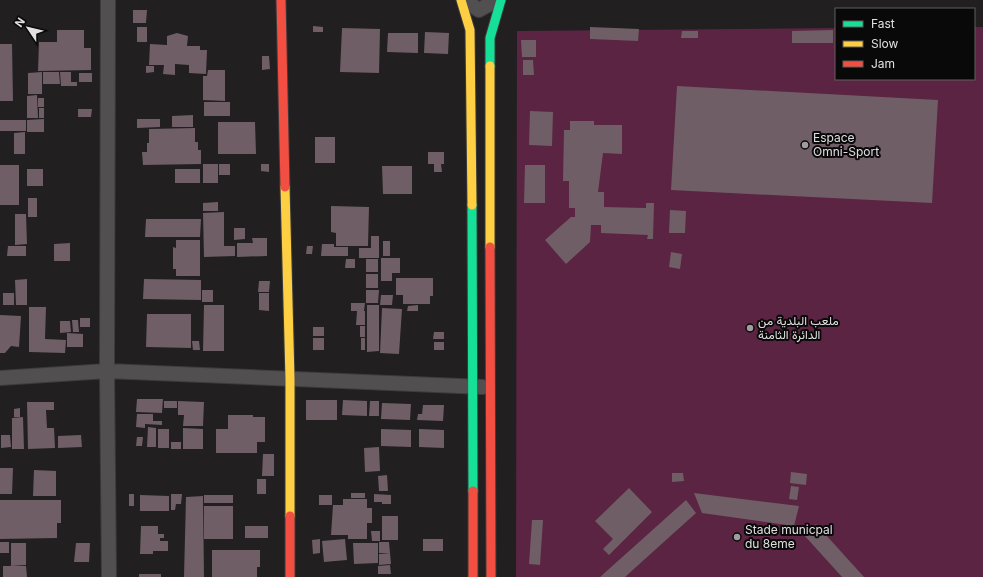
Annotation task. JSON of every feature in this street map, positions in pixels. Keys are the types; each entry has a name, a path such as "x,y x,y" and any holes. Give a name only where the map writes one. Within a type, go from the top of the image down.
{"street":[{"path":"108,0 107,371 109,577"},
{"path":"281,0 290,378 290,577"},
{"path":"461,0 470,30 473,577"},
{"path":"464,0 479,10 497,0"},
{"path":"491,577 492,387 490,38 500,0"},
{"path":"0,378 107,371 290,378 473,388 492,387"}],"shaded area":[{"name":"ملعب البلدية من الدائرة الثامنة","path":"975,27 983,27 983,577 516,577 517,31 835,28 835,80 975,80"}],"building":[{"path":"133,10 147,10 146,23 133,23"},
{"path":"313,26 323,27 323,32 313,32"},
{"path":"137,27 147,27 147,42 137,42"},
{"path":"590,27 639,29 638,41 590,39"},
{"path":"342,28 380,29 379,73 340,72"},
{"path":"57,30 84,30 84,48 91,48 91,70 38,71 39,42 57,42"},
{"path":"833,30 833,43 792,43 792,31"},
{"path":"682,31 698,31 698,38 681,38"},
{"path":"425,32 449,33 448,54 424,53"},
{"path":"177,33 188,36 187,46 200,46 200,50 207,50 206,74 189,73 189,65 175,64 175,75 163,74 164,65 149,65 150,44 167,45 167,36"},
{"path":"388,33 418,33 418,53 387,52"},
{"path":"521,40 536,40 536,57 522,57"},
{"path":"0,44 12,44 13,101 0,101"},
{"path":"262,56 269,56 270,69 262,70"},
{"path":"523,60 533,60 534,75 523,75"},
{"path":"146,66 154,66 154,72 146,73"},
{"path":"208,70 225,70 225,101 203,100 203,76 207,76"},
{"path":"42,72 42,94 28,94 28,73"},
{"path":"43,72 59,72 60,84 43,84"},
{"path":"60,72 71,72 71,82 77,82 77,86 61,86"},
{"path":"79,73 92,73 92,82 79,82"},
{"name":"Espace Omni-Sport","path":"677,86 938,100 932,203 671,190"},
{"path":"37,95 38,118 27,118 27,96"},
{"path":"38,98 44,98 44,107 38,107"},
{"path":"204,102 230,102 230,116 204,116"},
{"path":"39,108 44,108 44,118 39,118"},
{"path":"78,109 92,109 91,117 78,117"},
{"path":"530,111 553,112 552,146 529,145"},
{"path":"193,115 193,127 172,127 172,116"},
{"path":"44,119 44,132 27,132 27,120"},
{"path":"137,119 160,119 160,127 137,128"},
{"path":"0,120 26,120 26,131 0,131"},
{"path":"570,121 594,121 594,125 622,125 622,154 603,153 598,192 604,192 604,207 646,208 646,203 654,203 653,239 647,239 648,235 601,233 601,225 591,225 590,242 566,264 545,240 571,217 575,217 575,208 569,208 569,181 563,181 564,130 570,130"},
{"path":"218,122 255,122 256,154 218,154"},
{"path":"195,128 195,142 198,142 198,150 201,150 201,164 143,165 142,152 147,152 147,143 149,143 149,129"},
{"path":"25,132 25,154 14,154 14,133"},
{"path":"315,137 335,137 335,163 315,163"},
{"path":"428,152 444,152 444,164 428,164"},
{"path":"203,164 218,164 218,183 203,183"},
{"path":"219,164 230,164 230,175 219,175"},
{"path":"261,164 269,164 269,172 261,171"},
{"path":"434,164 441,164 442,172 434,172"},
{"path":"0,165 19,165 19,205 0,205"},
{"path":"525,165 545,165 545,203 524,203"},
{"path":"382,166 412,166 412,194 383,194"},
{"path":"27,169 43,169 43,186 27,186"},
{"path":"175,169 200,169 200,183 175,183"},
{"path":"28,198 37,198 37,217 28,217"},
{"path":"218,202 218,211 203,211 203,203"},
{"path":"331,206 369,207 368,246 336,246 336,233 331,232"},
{"path":"670,210 686,211 685,233 669,233"},
{"path":"224,212 224,246 235,246 235,256 204,257 203,213"},
{"path":"15,214 26,214 27,244 15,245"},
{"path":"146,219 201,219 200,237 145,237"},
{"path":"234,228 245,228 245,239 234,240"},
{"path":"371,236 379,236 379,258 359,258 359,248 371,248"},
{"path":"252,238 267,238 267,256 237,257 237,243 253,243"},
{"path":"176,240 200,240 200,276 176,276 176,269 173,269 173,247 176,248"},
{"path":"383,241 390,241 390,256 383,256"},
{"path":"70,243 70,261 54,261 54,244"},
{"path":"322,244 334,244 334,247 348,247 348,256 321,256"},
{"path":"8,246 26,246 26,256 7,256"},
{"path":"307,246 313,246 312,254 306,254"},
{"path":"671,252 682,254 680,269 669,267"},
{"path":"381,258 400,258 400,273 392,273 392,281 381,281"},
{"path":"346,259 355,259 355,268 345,268"},
{"path":"366,259 378,259 378,272 366,272"},
{"path":"366,274 378,274 378,288 366,288"},
{"path":"396,278 433,278 433,296 430,296 430,304 403,304 403,295 396,295"},
{"path":"27,279 27,305 16,305 15,280"},
{"path":"144,279 201,280 201,300 143,299"},
{"path":"259,281 270,281 269,292 258,292"},
{"path":"202,290 213,290 213,302 202,302"},
{"path":"366,290 379,290 378,303 366,303"},
{"path":"3,293 14,293 14,305 3,305"},
{"path":"259,293 269,293 269,311 259,310"},
{"path":"381,295 393,295 392,305 380,305"},
{"path":"351,303 365,303 364,311 351,311"},
{"path":"204,305 224,305 224,351 203,351"},
{"path":"367,305 379,305 379,351 367,352"},
{"path":"418,305 418,311 407,311 408,306"},
{"path":"29,307 46,307 45,339 66,340 65,353 29,352"},
{"path":"382,308 402,309 399,354 380,353"},
{"path":"357,311 365,311 365,325 356,325"},
{"path":"147,314 191,314 191,348 146,347"},
{"path":"0,315 21,316 19,347 11,346 5,353 0,353"},
{"path":"80,318 90,318 90,327 80,327"},
{"path":"72,320 78,320 79,332 73,332"},
{"path":"60,321 70,321 71,332 60,333"},
{"path":"360,326 365,326 365,337 360,337"},
{"path":"313,327 324,327 324,336 313,336"},
{"path":"434,332 444,332 444,339 433,339"},
{"path":"67,333 83,334 83,347 67,347"},
{"path":"313,338 324,338 324,350 313,350"},
{"path":"361,338 365,338 365,350 361,350"},
{"path":"192,341 199,341 200,350 193,350"},
{"path":"434,342 444,342 444,350 434,350"},
{"path":"137,399 163,399 162,413 136,412"},
{"path":"306,400 337,400 337,420 306,420"},
{"path":"343,400 367,401 367,416 342,415"},
{"path":"164,401 177,401 177,408 164,408"},
{"path":"178,401 204,402 203,426 183,426 184,415 178,415"},
{"path":"370,401 379,401 379,416 369,416"},
{"path":"27,402 54,402 54,410 46,410 47,428 54,428 55,448 28,449"},
{"path":"382,403 411,404 410,420 381,419"},
{"path":"423,405 444,405 443,421 417,420 418,414 422,414"},
{"path":"20,408 20,417 14,417 14,409"},
{"path":"137,414 153,414 153,421 162,421 162,425 145,424 145,428 136,427"},
{"path":"228,415 253,415 253,417 265,417 265,442 257,442 257,453 216,453 216,429 228,429"},
{"path":"23,417 24,449 12,449 12,418"},
{"path":"148,427 156,428 156,447 147,447"},
{"path":"183,428 203,429 203,449 183,449"},
{"path":"158,429 169,429 169,448 158,448"},
{"path":"381,429 411,430 411,447 381,446"},
{"path":"419,429 444,430 444,448 419,447"},
{"path":"1,435 10,435 11,447 1,448"},
{"path":"81,435 82,447 58,448 58,436"},
{"path":"137,437 143,437 142,446 136,446"},
{"path":"171,442 181,442 181,449 171,449"},
{"path":"379,447 380,471 365,472 364,448"},
{"path":"263,454 274,454 274,476 262,476"},
{"path":"0,468 13,468 12,494 0,494"},
{"path":"34,470 56,471 56,496 33,496"},
{"path":"791,472 807,474 806,485 790,483"},
{"path":"672,473 683,473 684,481 672,482"},
{"path":"387,475 388,491 379,491 378,476"},
{"path":"257,479 266,479 266,494 257,494"},
{"path":"791,486 799,487 797,500 789,499"},
{"path":"629,488 652,512 609,555 603,549 613,539 595,521"},
{"path":"351,493 365,493 365,498 351,498"},
{"path":"694,493 799,506 794,526 702,513"},
{"path":"129,494 134,494 134,506 129,506"},
{"path":"171,494 182,494 181,504 176,504 175,510 171,510"},
{"path":"374,494 391,495 391,504 374,502"},
{"path":"140,495 169,496 169,511 140,511"},
{"path":"204,495 233,495 233,503 204,503"},
{"path":"319,495 332,495 332,505 319,505"},
{"path":"203,496 204,577 184,577 186,497"},
{"path":"343,499 367,499 367,508 372,508 372,523 367,523 367,539 348,539 348,535 331,535 333,505 343,505"},
{"path":"0,500 61,500 61,523 57,523 57,538 0,539"},
{"path":"686,500 696,513 625,577 600,577"},
{"path":"204,506 233,506 233,539 204,539"},
{"path":"382,516 398,516 398,540 382,540"},
{"path":"532,520 543,520 540,565 529,564"},
{"path":"816,524 864,577 842,577 804,535"},
{"path":"141,526 158,526 158,534 164,534 164,538 160,538 160,541 168,541 168,551 153,551 153,554 140,554"},
{"path":"245,526 268,526 268,538 245,538"},
{"path":"371,531 380,531 380,541 372,541"},
{"path":"320,539 320,553 313,554 312,540"},
{"path":"345,539 347,560 324,562 322,541"},
{"path":"423,539 443,539 443,551 423,551"},
{"path":"0,542 9,542 9,553 0,553"},
{"path":"379,542 389,542 390,553 379,553"},
{"path":"11,543 26,543 26,565 11,566"},
{"path":"76,543 90,543 89,562 74,562"},
{"path":"353,543 378,543 378,563 354,564"},
{"path":"212,550 260,550 260,567 257,567 257,577 212,577"},
{"path":"390,553 391,564 379,565 379,554"},
{"path":"390,565 391,574 378,574 378,566"},
{"path":"3,566 26,566 27,577 3,577"},
{"path":"139,574 161,574 161,577 139,577"}],"traffic: fast":[{"path":"490,66 490,38 501,0"},
{"path":"472,205 473,491"}],"traffic: slow":[{"path":"461,0 470,30 472,205"},
{"path":"490,66 490,247"},
{"path":"285,187 290,379 290,516"}],"traffic: jam":[{"path":"281,0 285,187"},
{"path":"490,247 491,577"},
{"path":"473,491 473,577"},
{"path":"290,516 290,577"}],"place":[{"name":"Espace Omni-Sport","path":"805,145"},
{"name":"ملعب البلدية من الدائرة الثامنة","path":"750,328"},
{"name":"Stade municpal du 8eme","path":"737,537"}]}
